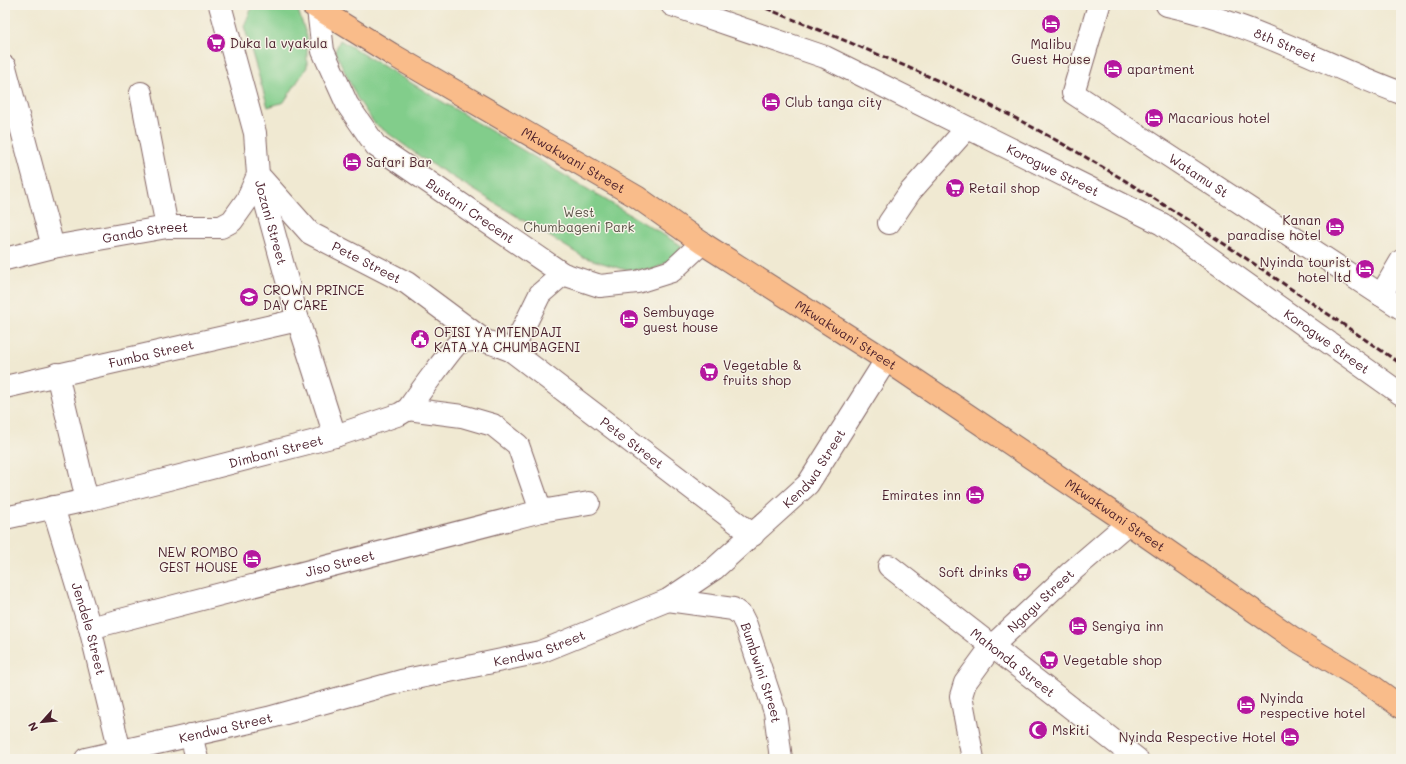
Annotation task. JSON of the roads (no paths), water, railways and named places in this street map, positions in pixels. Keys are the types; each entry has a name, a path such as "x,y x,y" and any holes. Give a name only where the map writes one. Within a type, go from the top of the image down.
{"main road":[{"name":"Mkwakwani Street","path":"315,7 400,59 637,197 702,243 886,360 1128,523 1293,638 1368,683"},
{"path":"1368,683 1401,691"},
{"path":"1368,683 1401,707"}],"street":[{"name":"Jozani Street","path":"220,5 255,133 258,175 298,320 335,436"},
{"name":"Korogwe Street","path":"672,5 825,57 1162,224 1401,394"},
{"name":"Watamu St","path":"1099,5 1073,93 1401,308"},
{"name":"8th Street","path":"1167,5 1191,10 1280,42 1401,93"},
{"name":"Bustani Crecent","path":"315,7 323,51 347,104 376,146 563,274 600,286 637,282 672,271 702,243"},
{"path":"5,67 52,247"},
{"path":"141,93 167,227"},
{"path":"889,223 910,192 967,128"},
{"name":"Gando Street","path":"5,259 52,247 167,227 221,227 232,221 247,200 258,175"},
{"name":"Pete Street","path":"258,175 310,232 407,283 485,341"},
{"path":"1381,294 1401,261"},
{"path":"512,351 540,294 563,274"},
{"name":"Fumba Street","path":"5,387 298,320"},
{"name":"Dimbani Street","path":"5,518 87,500 335,436 400,414 408,409 457,343 472,340 485,341 512,351"},
{"name":"Pete Street","path":"512,351 753,535"},
{"name":"Kendwa Street","path":"86,759 268,718 401,681 540,652 668,600 714,569 808,484 886,360"},
{"path":"57,374 87,500"},
{"path":"408,409 462,416 493,425 518,446 541,511"},
{"name":"Jiso Street","path":"90,628 541,511 589,504"},
{"name":"Jendele Street","path":"53,507 90,628 120,751"},
{"name":"Ngagu Street","path":"973,759 961,696 965,683 992,646 1071,572 1128,523"},
{"name":"Mahonda Street","path":"889,566 1137,759"},
{"name":"Bumbwini Street","path":"668,600 733,609 741,615 746,625 775,712 781,759"},
{"path":"191,735 197,759"}],"railway":[{"path":"758,5 955,89 1019,120 1069,147 1166,206 1261,268 1401,364"}],"place":[{"name":"Malibu Guest House","path":"1051,24"},
{"name":"Duka la vyakula","path":"216,43"},
{"name":"apartment","path":"1113,69"},
{"name":"Club tanga city","path":"771,102"},
{"name":"Macarious hotel","path":"1154,118"},
{"name":"Safari Bar","path":"352,162"},
{"name":"Retail shop","path":"955,188"},
{"name":"Kanan paradise hotel","path":"1335,227"},
{"name":"Nyinda tourist hotel ltd","path":"1365,269"},
{"name":"CROWN PRINCE DAY CARE","path":"249,297"},
{"name":"Sembuyage guest house","path":"629,319"},
{"name":"OFISI YA MTENDAJI KATA YA CHUMBAGENI","path":"420,339"},
{"name":"Vegetable & fruits shop","path":"709,372"},
{"name":"Emirates inn","path":"975,495"},
{"name":"NEW ROMBO GEST HOUSE","path":"252,559"},
{"name":"Soft drinks","path":"1022,572"},
{"name":"Sengiya inn","path":"1078,626"},
{"name":"Vegetable shop","path":"1049,660"},
{"name":"Nyinda respective hotel","path":"1246,705"},
{"name":"Mskiti","path":"1038,730"},
{"name":"Nyinda Respective Hotel","path":"1290,737"}],"park label":[{"name":"West Chumbageni Park","path":"579,220"}]}
